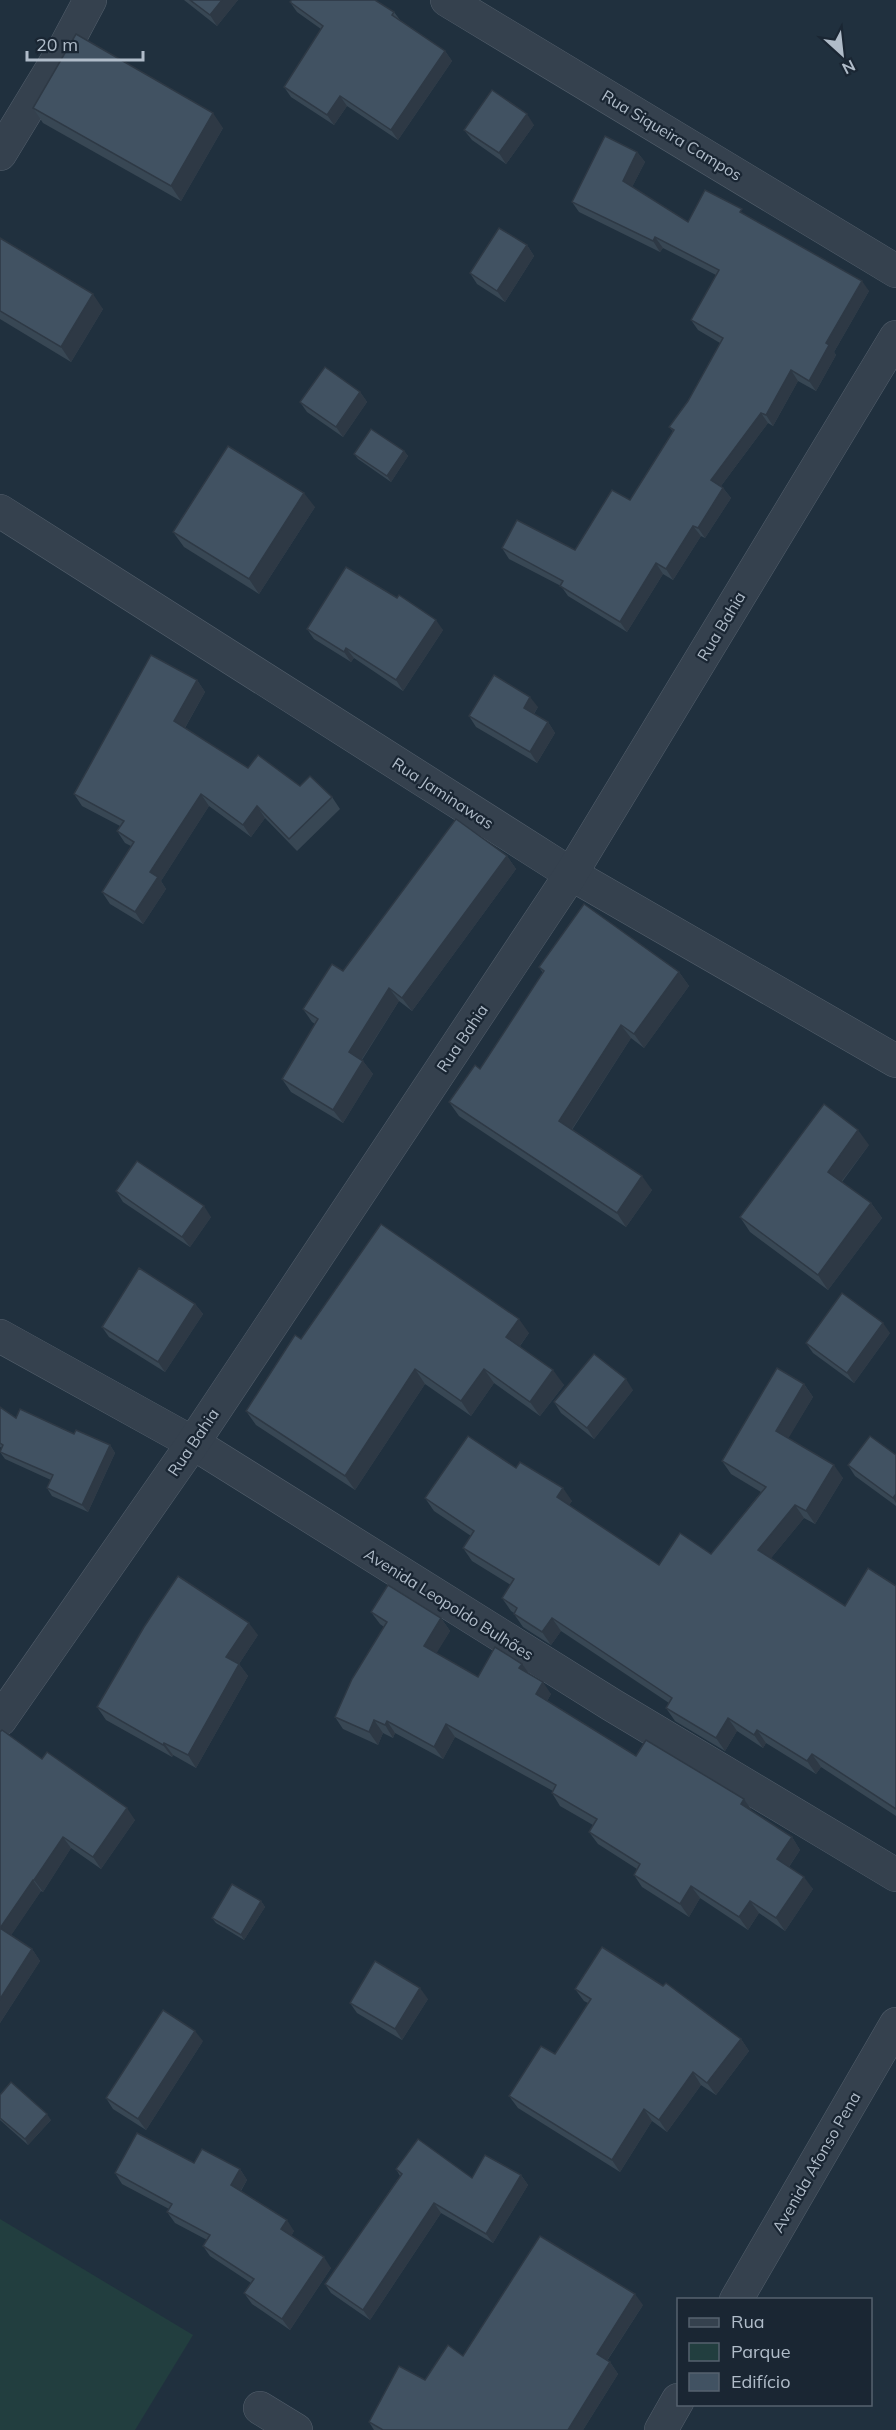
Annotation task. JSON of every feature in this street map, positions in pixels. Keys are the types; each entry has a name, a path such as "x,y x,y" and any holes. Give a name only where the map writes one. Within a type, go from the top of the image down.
{"street":[{"path":"0,154 65,47 90,0"},
{"name":"Rua Siqueira Campos","path":"447,0 896,271"},
{"name":"Rua Bahia","path":"0,1720 193,1443 571,874 896,337"},
{"name":"Rua Jaminawas","path":"0,511 571,874 896,1061"},
{"name":"Avenida Leopoldo Bulhões","path":"0,1336 193,1443 602,1699 896,1875"},
{"name":"Avenida Afonso Pena","path":"737,2298 896,2024"},
{"path":"661,2430 677,2402"},
{"path":"260,2408 296,2430"}],"green space":[{"path":"0,2219 193,2335 135,2430 0,2430"}],"building":[{"path":"190,0 222,0 210,15"},
{"path":"292,0 375,0 394,12 392,15 445,51 391,130 340,96 327,115 284,87 323,26 290,2"},
{"path":"76,34 213,113 171,186 33,108"},
{"path":"492,90 527,114 499,153 464,130"},
{"path":"605,136 637,152 623,181 688,222 705,190 742,209 740,212 862,281 826,343 829,345 809,381 791,370 766,415 761,413 711,480 723,488 698,528 693,526 666,569 656,563 620,622 560,586 563,581 502,548 517,520 575,550 612,490 630,500 674,430 669,427 688,401 723,338 691,320 719,270 655,237 653,241 572,202"},
{"path":"499,228 527,245 497,291 470,273"},
{"path":"0,238 93,294 61,347 0,311"},
{"path":"325,367 360,392 336,427 300,402"},
{"path":"371,429 404,451 387,476 354,454"},
{"path":"228,446 304,493 249,579 173,532"},
{"path":"346,567 397,598 399,595 436,620 396,680 346,648 344,652 307,629"},
{"path":"151,655 197,680 174,721 248,768 258,755 300,786 310,776 332,797 289,839 257,806 243,825 201,794 150,872 158,877 135,912 102,892 134,842 117,831 124,821 74,794"},
{"path":"494,675 530,697 524,708 548,722 530,752 469,716"},
{"path":"456,819 507,856 402,998 389,988 349,1052 363,1061 333,1110 282,1079 318,1019 303,1009 332,964 343,971"},
{"path":"584,904 679,972 634,1034 621,1025 559,1121 642,1176 617,1213 449,1102 475,1065 480,1069 544,971 539,967"},
{"path":"824,1104 858,1130 828,1172 871,1203 818,1275 740,1217"},
{"path":"137,1161 204,1206 182,1237 116,1191"},
{"path":"381,1224 519,1319 506,1337 553,1370 530,1402 484,1369 461,1401 415,1369 345,1476 246,1411 295,1335 301,1339"},
{"path":"139,1268 195,1304 158,1362 102,1327"},
{"path":"842,1293 883,1323 847,1373 806,1343"},
{"path":"594,1354 626,1379 587,1428 554,1402"},
{"path":"777,1368 804,1384 776,1431 834,1465 806,1511 795,1505 758,1550 845,1606 868,1568 896,1586 896,1809 812,1754 807,1761 757,1730 754,1735 728,1718 716,1738 666,1708 672,1698 552,1618 542,1632 514,1614 517,1608 502,1598 514,1579 463,1548 474,1531 425,1498 468,1436 516,1468 520,1462 563,1488 557,1497 659,1565 680,1533 711,1554 766,1487 722,1461"},
{"path":"0,1407 16,1418 20,1409 74,1434 76,1430 110,1445 82,1505 47,1488 53,1475 0,1452 3,1445 0,1443"},
{"path":"870,1436 896,1455 896,1494 893,1498 848,1465"},
{"path":"178,1576 249,1623 226,1657 239,1664 188,1755 164,1743 163,1745 97,1707 144,1627"},
{"path":"388,1585 441,1618 424,1646 478,1677 495,1647 522,1664 519,1668 543,1682 536,1694 636,1756 646,1740 744,1799 741,1804 792,1837 777,1859 804,1877 776,1918 750,1901 739,1917 691,1886 680,1904 634,1875 640,1864 589,1832 597,1819 552,1793 556,1785 446,1724 434,1747 387,1721 385,1725 374,1720 369,1732 335,1717 352,1679 387,1622 371,1612"},
{"path":"2,1730 42,1759 47,1752 127,1808 93,1857 63,1837 0,1928 0,1732"},
{"path":"232,1884 261,1901 241,1935 212,1918"},
{"path":"0,1928 32,1949 0,1999"},
{"path":"602,1947 663,1986 666,1983 741,2039 707,2083 693,2072 659,2120 644,2109 612,2160 509,2096 541,2046 555,2054 591,1999 575,1989"},
{"path":"375,1961 420,1988 395,2029 350,2003"},
{"path":"163,2010 195,2031 138,2119 106,2098"},
{"path":"11,2082 47,2114 25,2139 0,2118 0,2095"},
{"path":"137,2133 194,2163 202,2149 240,2169 231,2185 287,2220 281,2229 324,2257 282,2319 244,2293 254,2279 203,2246 210,2235 167,2212 172,2204 115,2173"},
{"path":"418,2139 472,2178 485,2155 521,2175 486,2234 434,2203 363,2310 325,2284 402,2174 396,2169"},
{"path":"540,2236 635,2294 597,2354 610,2362 568,2430 383,2430 369,2422 399,2366 425,2380 448,2345 463,2356"}]}
